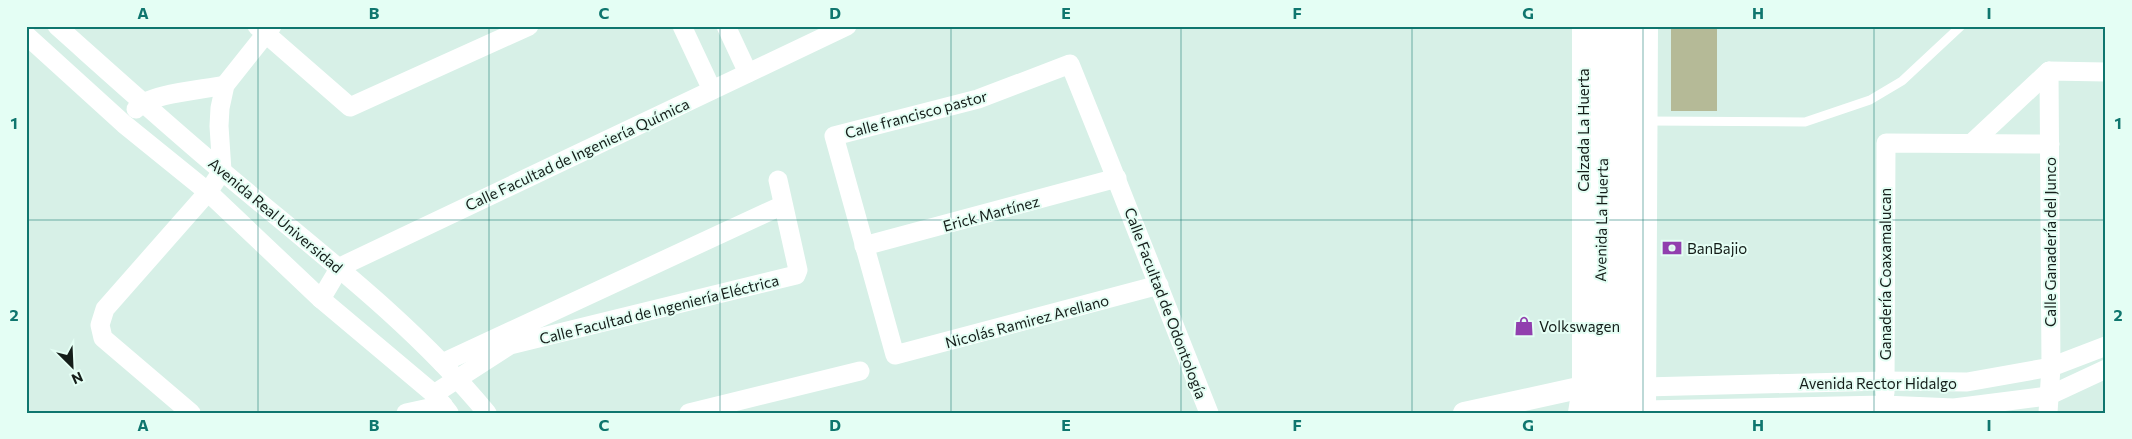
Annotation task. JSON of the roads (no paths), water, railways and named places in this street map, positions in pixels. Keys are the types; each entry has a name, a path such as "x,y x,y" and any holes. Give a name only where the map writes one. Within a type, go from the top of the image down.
{"main road":[{"name":"Avenida La Huerta","path":"1586,405 1604,26"},
{"name":"Avenida La Huerta","path":"1624,26 1635,403"}],"street":[{"name":"Avenida Real Universidad","path":"57,26 222,171 340,267 458,378 487,413"},
{"path":"191,413 103,338 100,325 105,309 208,192 222,171 219,126 220,108 225,85 265,29 350,107 529,26"},
{"path":"682,26 712,90"},
{"path":"726,26 748,73"},
{"name":"Calle Facultad de Ingenierίa Quίmica","path":"340,267 848,26"},
{"name":"Calzada La Huerta","path":"1583,26 1586,405"},
{"path":"1464,413 1635,403 1647,121 1647,26"},
{"name":"Avenida Real Universidad","path":"26,35 124,124 208,192 321,299 442,404"},
{"name":"Calle Facultad de Odontología","path":"1070,64 1209,413"},
{"name":"Calle francisco pastor","path":"895,355 834,136 978,99 1070,64"},
{"path":"1973,142 2049,71 2106,72"},
{"name":"Calle Ganadería del Junco","path":"2048,404 2051,367 2049,71"},
{"path":"124,124 142,102 156,96 225,85"},
{"path":"1973,142 2050,144"},
{"name":"Ganadería Coaxamalucan","path":"1884,409 1886,143 1973,142"},
{"name":"Calle Facultad de Ingeniería Eléctrica","path":"442,404 458,378 507,339 796,275 798,270 778,180"},
{"name":"Erick Martínez","path":"864,246 1120,186"},
{"name":"Calle Facultad de Ingeniería Eléctrica","path":"442,363 507,339 783,204"},
{"path":"321,299 340,267"},
{"name":"Nicolás Ramirez Arellano","path":"895,355 1159,285"},
{"name":"Avenida Rector Hidalgo","path":"1635,403 1759,384 1885,381 1967,382 2051,367 2106,346"},
{"name":"Avenida Rector Hidalgo","path":"1635,403 1676,411 1758,407 1884,409 2048,404 2106,369"},
{"path":"689,413 860,371"},
{"path":"1758,407 1759,384"},
{"path":"406,413 442,404"}],"lane":[{"path":"1647,121 1805,122 1870,100 1902,80 1961,26"}],"place":[{"name":"BanBajio","path":"1672,248"},
{"name":"Volkswagen","path":"1524,326"}]}
